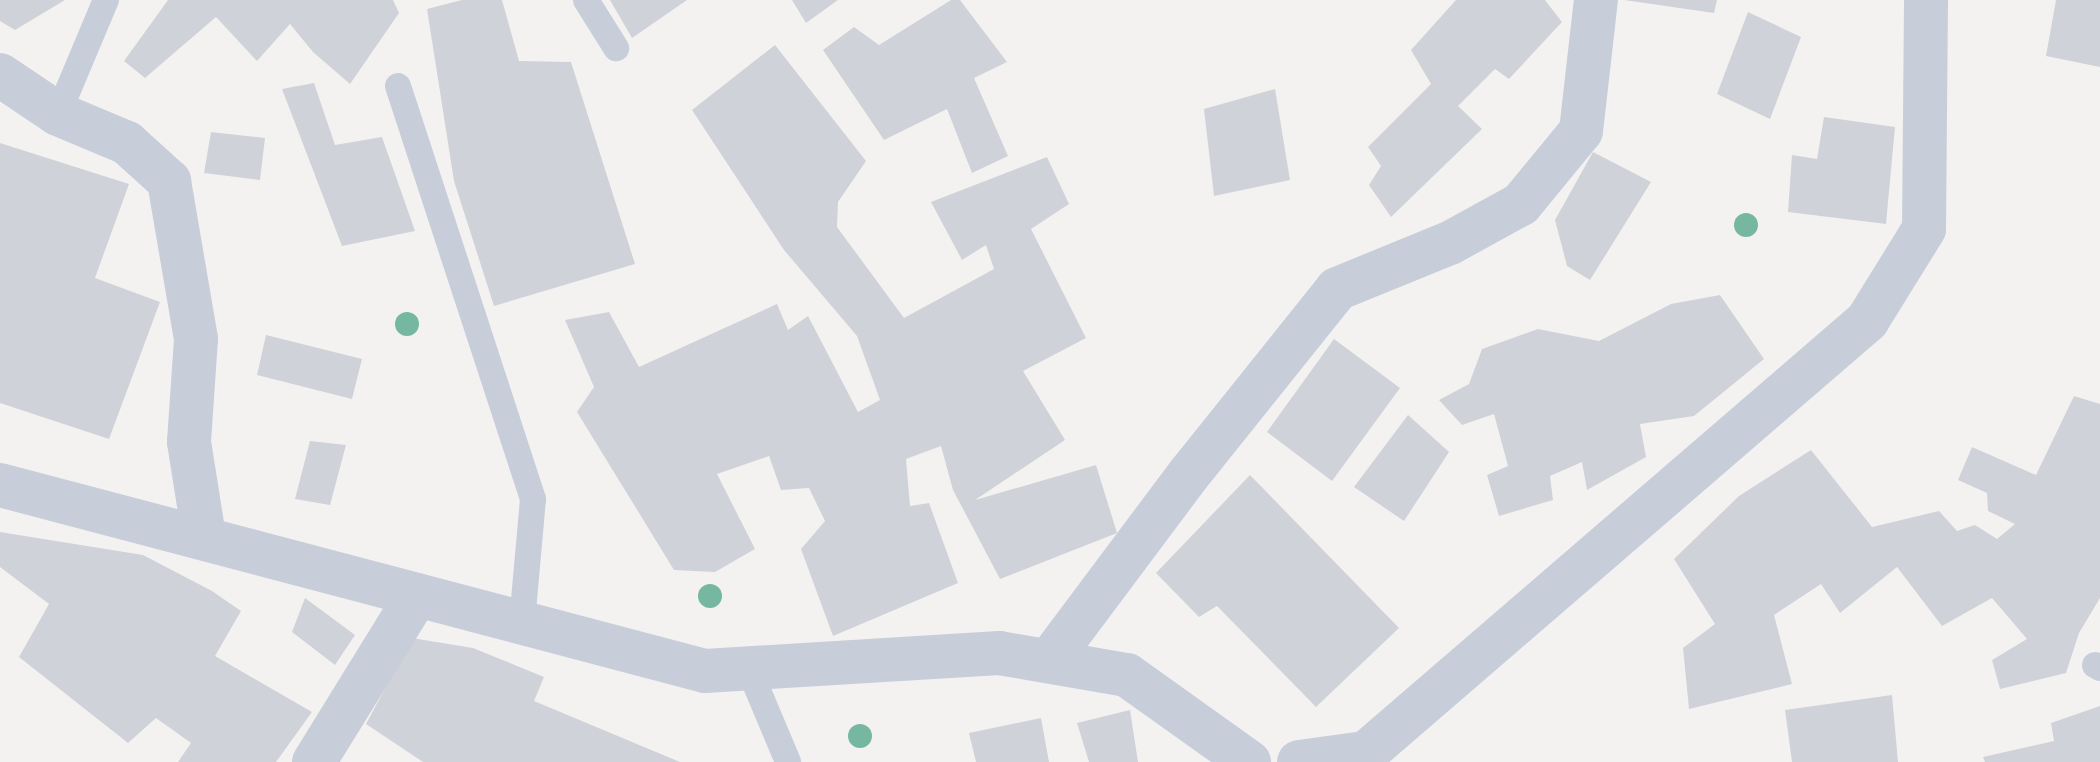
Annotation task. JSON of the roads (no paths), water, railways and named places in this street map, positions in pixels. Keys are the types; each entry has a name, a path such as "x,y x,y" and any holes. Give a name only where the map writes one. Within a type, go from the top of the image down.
{"street":[{"path":"1049,661 1189,474 1337,289 1450,243 1521,204 1581,131 1596,0"},
{"path":"1299,762 1366,753 1867,321 1924,229 1926,0"},
{"path":"0,75 58,114 127,143 169,181 196,339 189,442 204,537"},
{"path":"0,485 705,671 999,653 1127,675 1249,762"},
{"path":"314,762 417,595"}],"lane":[{"path":"58,114 106,0"},
{"path":"586,0 616,48"},
{"path":"398,86 533,499 522,622"},
{"path":"749,669 788,762"}]}
